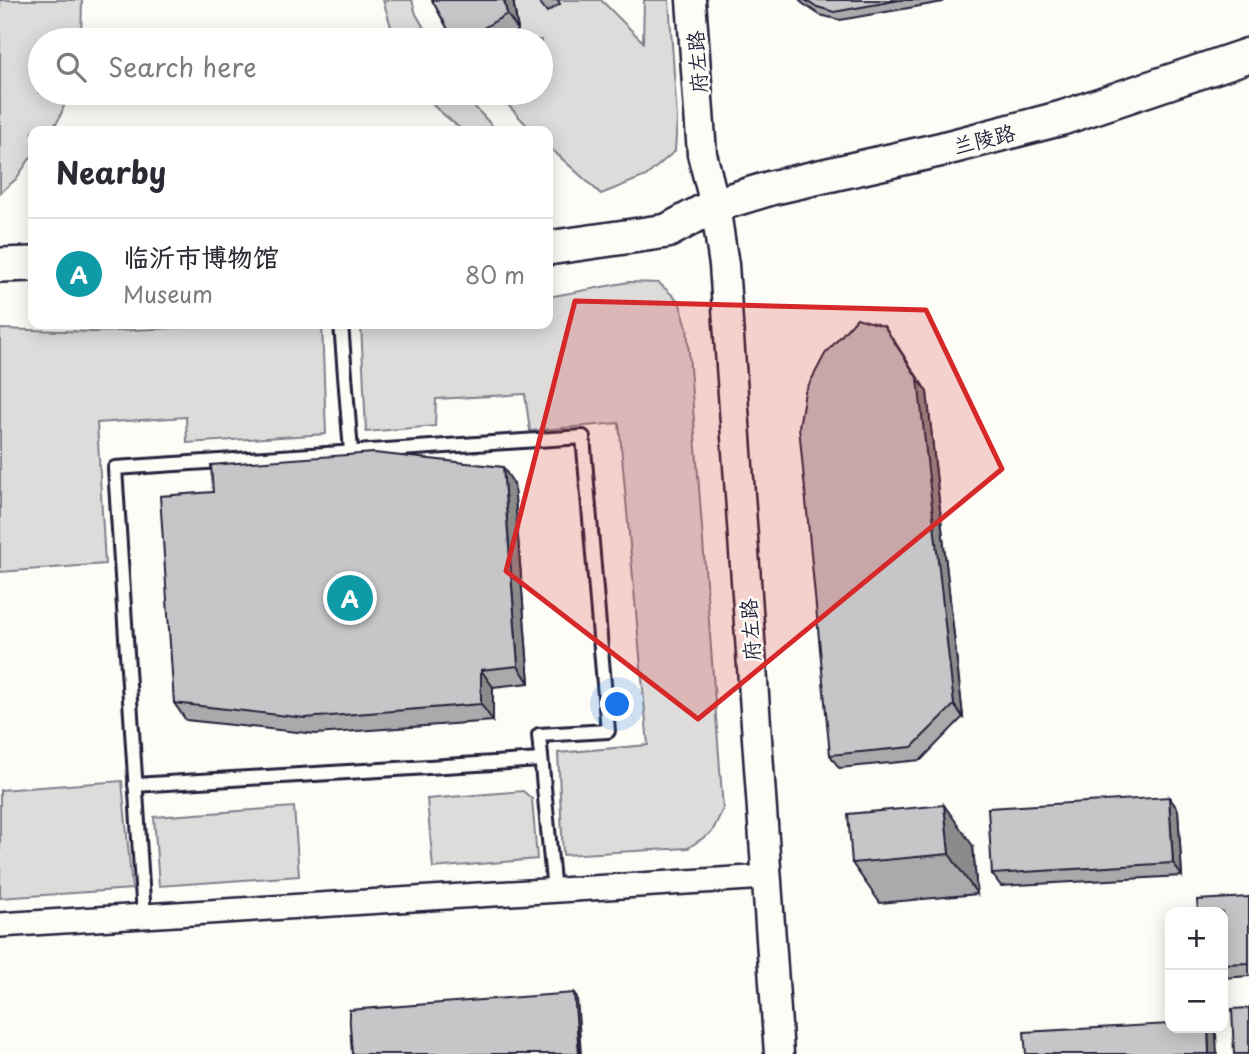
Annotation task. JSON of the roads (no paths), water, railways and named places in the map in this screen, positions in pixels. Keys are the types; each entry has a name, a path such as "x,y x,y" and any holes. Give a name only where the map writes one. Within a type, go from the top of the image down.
{"main road":[{"name":"兰陵路","path":"553,247 667,231 715,205 771,188 943,149 1062,118 1249,55"},
{"name":"兰陵路","path":"553,224 666,208 715,205 772,211 949,171 1069,140 1249,79"},
{"path":"0,265 28,264"},
{"path":"0,288 28,287"}],"street":[{"name":"府左路","path":"691,0 702,154 715,205"},
{"name":"府左路","path":"703,0 715,205 724,265 760,878 766,1054"},
{"name":"府左路","path":"760,878 779,1054"},
{"path":"0,925 760,878"}],"lane":[{"path":"341,329 351,452"},
{"path":"144,916 115,468 583,437 608,731 539,735 554,892"},
{"path":"135,785 541,760"}],"place":[{"name":"临沂市博物馆","path":"350,598"}]}
